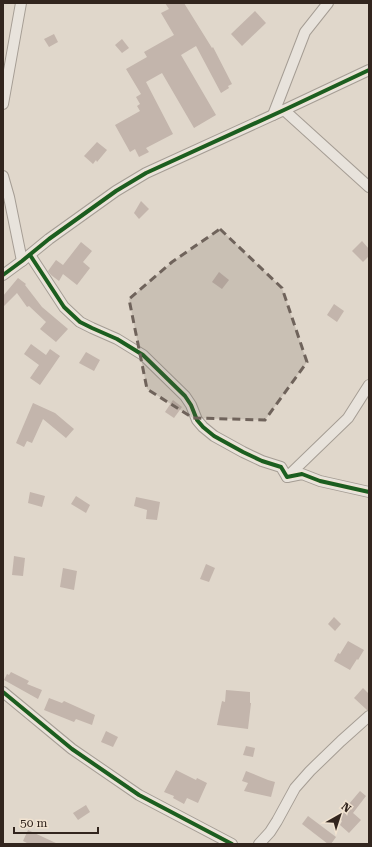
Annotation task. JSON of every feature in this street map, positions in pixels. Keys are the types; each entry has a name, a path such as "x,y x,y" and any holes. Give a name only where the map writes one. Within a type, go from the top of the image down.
{"street":[{"path":"3,104 21,3"},
{"path":"272,115 305,32 328,3"},
{"path":"3,275 49,239 116,191 146,172 369,70"},
{"path":"284,110 369,187"},
{"path":"3,176 26,258 64,307 80,322 117,339 143,355 185,396 191,404 197,420 214,436 262,461 281,467 287,476"},
{"path":"287,476 348,418 369,385"},
{"path":"287,476 302,474 320,481 369,492"},
{"path":"3,692 72,750 139,795 232,844"},
{"path":"259,844 270,832 289,798 300,782 341,741 369,716"}],"highlighted area":[{"path":"220,229 282,288 307,362 265,420 193,418 147,389 129,299 172,262"}],"building":[{"path":"165,3 184,3 212,48 213,47 232,84 221,93 196,46 181,55 216,115 194,128 162,73 146,82 173,134 146,148 149,152 139,157 135,149 130,152 115,125 140,111 137,106 140,104 136,97 141,94 126,69 147,57 144,52 174,35 161,13 169,9"},
{"path":"255,11 266,23 242,46 231,34"},
{"path":"54,34 58,42 49,47 44,39"},
{"path":"122,39 129,48 122,53 115,45"},
{"path":"97,142 107,150 97,162 96,160 93,164 84,156"},
{"path":"141,201 149,209 139,219 134,213"},
{"path":"362,241 369,249 369,256 363,262 352,251"},
{"path":"81,242 92,251 83,262 90,268 77,285 63,274 59,281 48,271 56,260 63,265"},
{"path":"219,272 229,280 222,289 212,282"},
{"path":"18,278 26,284 25,285 42,307 68,329 56,342 40,329 46,322 29,306 27,307 17,293 3,307 3,296"},
{"path":"334,304 344,311 337,322 327,315"},
{"path":"31,344 46,355 50,349 60,356 40,385 30,378 39,365 24,354"},
{"path":"86,352 100,360 94,371 79,363"},
{"path":"173,400 182,407 174,418 165,412"},
{"path":"33,403 55,413 74,429 66,438 43,419 32,443 27,441 24,447 16,443"},
{"path":"30,492 45,496 42,507 28,503"},
{"path":"76,496 90,505 86,513 71,504"},
{"path":"136,497 160,502 157,520 146,519 147,510 134,506"},
{"path":"14,556 25,558 23,576 12,575"},
{"path":"206,564 215,568 209,582 200,579"},
{"path":"63,568 77,571 74,590 60,587"},
{"path":"334,617 341,624 335,631 328,624"},
{"path":"348,641 364,650 350,670 334,661 338,653 340,654"},
{"path":"11,672 29,681 27,684 42,690 38,699 4,680 7,674 9,675"},
{"path":"363,688 369,694 369,710 367,710 354,698"},
{"path":"226,690 250,692 251,703 248,729 217,725 222,701 225,702"},
{"path":"49,698 62,703 64,701 95,715 92,725 76,719 74,722 44,710"},
{"path":"106,731 118,737 113,747 101,742"},
{"path":"246,746 255,748 253,757 243,755"},
{"path":"176,770 196,780 197,778 207,783 198,803 187,798 184,804 173,798 174,796 164,792"},
{"path":"246,771 275,782 271,797 244,791 248,783 242,781"},
{"path":"360,791 366,796 353,813 361,820 349,833 340,825 342,821 338,817"},
{"path":"86,805 90,812 78,820 73,813"},
{"path":"308,816 336,837 331,844 328,844 302,824"},
{"path":"28,830 58,844 29,844 23,841"}],"cycle path":[{"path":"3,275 49,239 116,191 146,173 369,70"},
{"path":"30,255 64,307 80,322 117,339 143,355 185,396 191,405 197,420 214,436 262,461 281,467 287,477 302,474 320,481 369,492"},
{"path":"3,692 72,749 139,795 232,844"}]}
